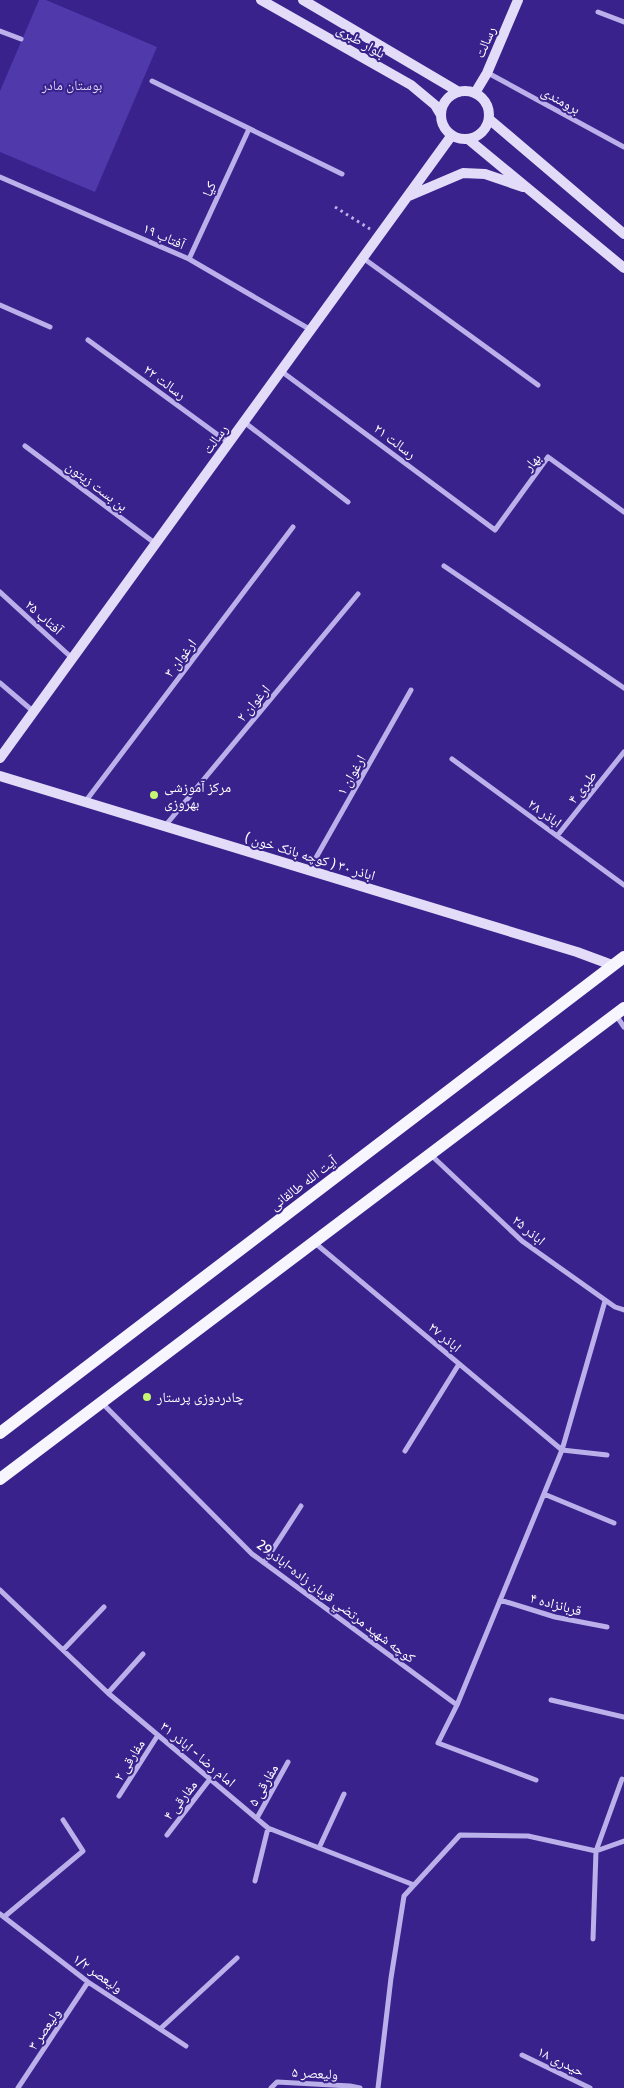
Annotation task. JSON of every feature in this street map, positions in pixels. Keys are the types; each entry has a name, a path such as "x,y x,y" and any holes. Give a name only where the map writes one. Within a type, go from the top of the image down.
{"main road":[{"name":"بلوار طبری","path":"260,0 410,85 435,105 441,115"},
{"name":"بلوار طبری","path":"303,0 459,92"},
{"name":"رسالت","path":"475,93 487,72 518,0"},
{"path":"459,92 475,93 486,104 489,119 482,133 468,139 460,139 446,130 441,115 446,101 459,92"},
{"path":"489,119 624,234"},
{"name":"رسالت","path":"0,758 452,135"},
{"path":"468,139 624,268"},
{"path":"408,196 463,173 470,173 485,174 524,188 547,204"},
{"name":"اباذر ۳۰ ( کوچه بانک خون )","path":"0,776 577,952 612,965"},
{"name":"آیت الله طالقانی","path":"0,1434 624,957"},
{"path":"0,1479 620,1012"}],"street":[{"path":"598,12 624,22"},
{"path":"0,31 21,39"},
{"name":"برومندی","path":"487,72 624,147"},
{"path":"152,81 342,174"},
{"name":"کیا","path":"188,259 249,129"},
{"name":"آفتاب ۱۹","path":"0,177 188,259 311,330"},
{"path":"363,258 538,385"},
{"path":"0,304 50,327"},
{"name":"رسالت ۲۲","path":"88,340 229,443"},
{"name":"رسالت ۲۱","path":"282,371 495,530"},
{"path":"244,422 348,502"},
{"name":"بن بست زیتون","path":"25,446 156,544"},
{"name":"بهار","path":"495,530 548,457 624,512"},
{"name":"ارغوان ۳","path":"84,802 293,527"},
{"path":"444,566 624,688"},
{"name":"آفتاب ۲۵","path":"0,592 73,658"},
{"name":"ارغوان ۲","path":"164,826 358,594"},
{"path":"0,683 34,712"},
{"name":"ارغوان ۱","path":"309,870 411,690"},
{"name":"طبری ۴","path":"557,836 624,752"},
{"name":"اباذر ۲۸","path":"452,759 624,885"},
{"path":"620,1012 624,1028"},
{"name":"اباذر ۲۵","path":"430,1154 522,1241 605,1301 624,1310"},
{"name":"اباذر ۲۷","path":"314,1242 562,1450"},
{"path":"536,1780 438,1744 562,1450 605,1301"},
{"path":"406,1452 459,1364"},
{"name":"كوچه شهيد مرتضي قربان زاده-اباذر29","path":"101,1402 252,1554 456,1705"},
{"path":"562,1450 607,1455"},
{"path":"544,1494 614,1523"},
{"path":"264,1563 301,1506"},
{"name":"امام رضا - اباذر ۳۱","path":"0,1590 108,1692 268,1828 414,1885"},
{"name":"قربانزاده ۴","path":"500,1600 556,1617 607,1627"},
{"path":"63,1650 104,1607"},
{"path":"108,1692 144,1654"},
{"path":"551,1700 624,1717"},
{"name":"مفارقی ۲","path":"119,1796 158,1735"},
{"name":"مفارقی ۵","path":"256,1818 288,1762"},
{"name":"مفارقی ۴","path":"167,1834 210,1779"},
{"path":"593,1940 596,1851 622,1779"},
{"path":"319,1848 344,1794"},
{"path":"2,1916 83,1851 63,1820"},
{"path":"255,1881 268,1828"},
{"path":"378,2088 391,1978 404,1896 460,1835 528,1836 596,1851 624,1841"},
{"name":"ولیعصر ۱/۲","path":"2,1916 88,1982 186,2046"},
{"path":"160,2028 237,1958"},
{"name":"ولیعصر ۳","path":"18,2088 88,1982"},
{"name":"حیدری ۱۸","path":"522,2055 590,2088"},
{"name":"ولیعصر ۵","path":"271,2088 277,2082 360,2088"}],"path":[{"path":"335,208 380,235"}],"green space":[{"name":"بوستان مادر","path":"39,0 46,0 157,47 95,192 0,152 0,91"}],"place":[{"name":"مرکز آموزشی بهروزی","path":"154,795"},
{"name":"چادردوزی پرستار","path":"147,1397"}]}
